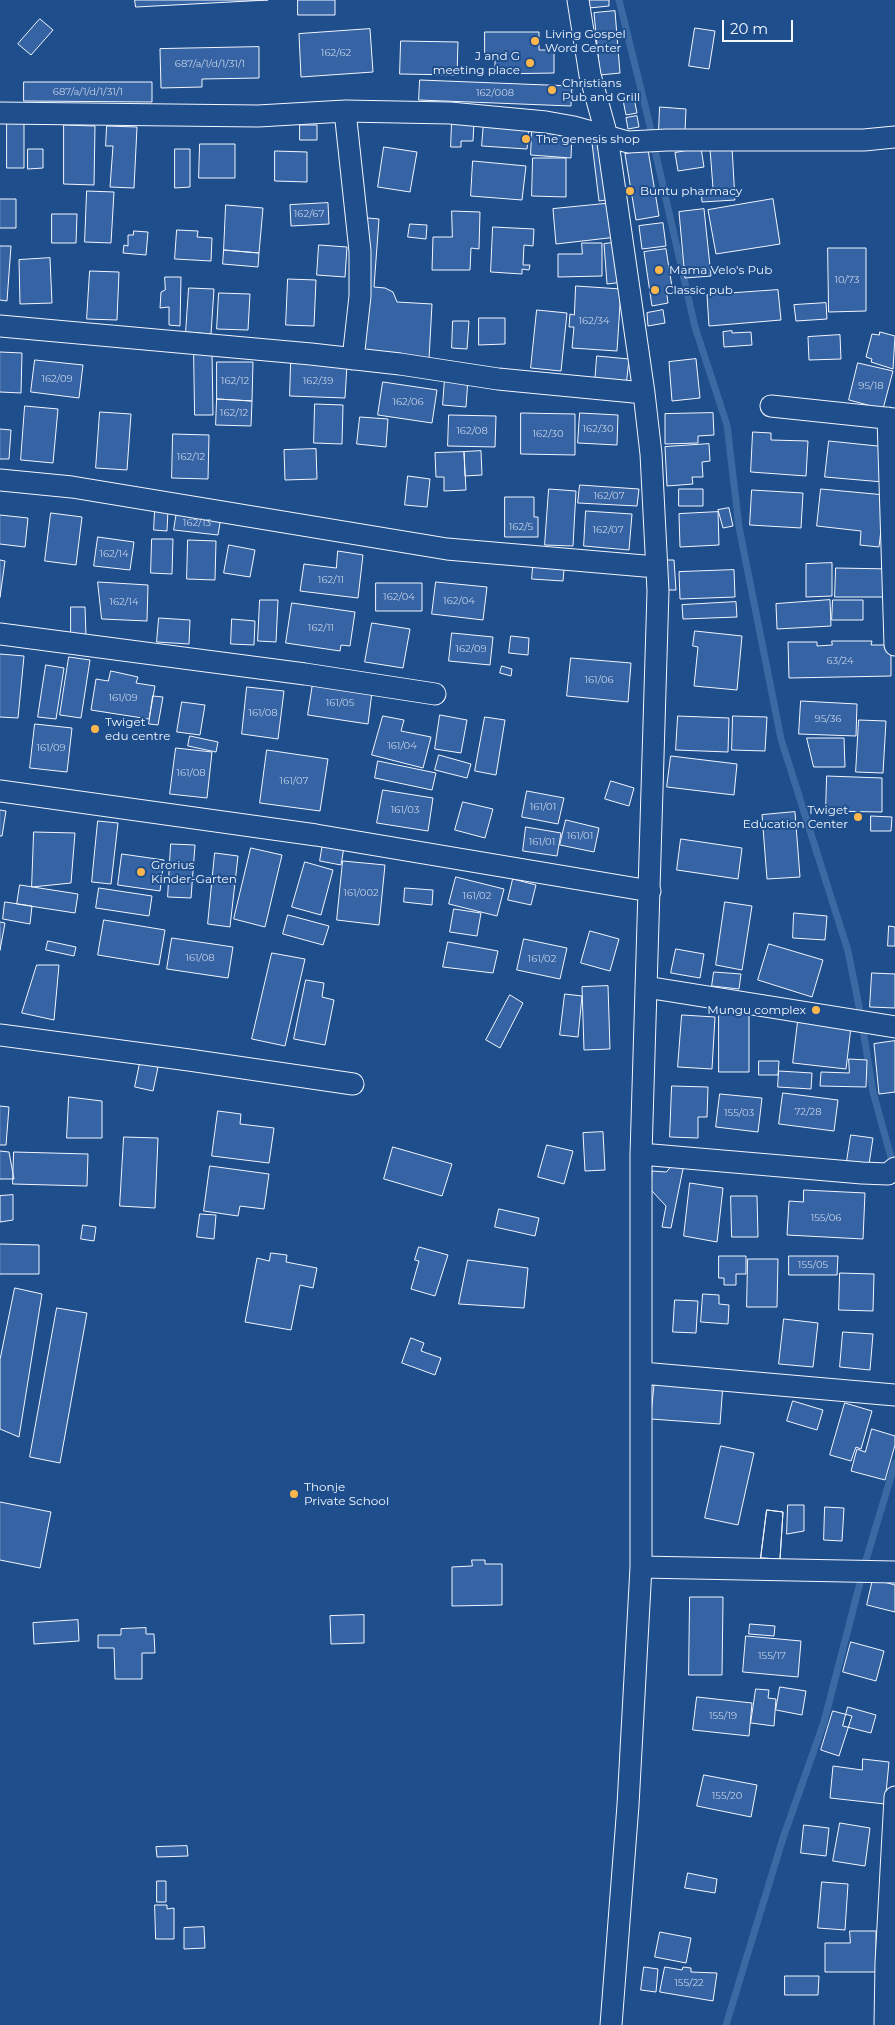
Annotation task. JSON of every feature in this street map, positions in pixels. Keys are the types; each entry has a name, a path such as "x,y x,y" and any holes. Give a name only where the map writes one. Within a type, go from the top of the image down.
{"street":[{"path":"578,0 590,75 607,136 644,393 652,454 656,567 650,891 641,1154 641,1566 628,1805 611,2025"},
{"path":"345,111 360,251 360,296 353,359"},
{"path":"0,113 258,116 345,111 450,113 546,122 628,142 667,140 864,140 895,137"},
{"path":"0,326 353,359 498,379 644,393"},
{"path":"771,406 892,418 895,645"},
{"path":"0,480 72,487 447,549 656,567"},
{"path":"0,634 295,673 435,694"},
{"path":"0,791 316,836 650,891"},
{"path":"646,987 895,1027"},
{"path":"0,1035 353,1084"},
{"path":"641,1154 862,1173 888,1174 895,1168"},
{"path":"642,1373 895,1395"},
{"path":"641,1566 895,1572"},
{"path":"885,2025 886,1954 895,1797"}],"building":[{"path":"135,0 268,0 136,7"},
{"path":"298,0 335,0 335,15 298,15"},
{"path":"588,0 609,0 609,6 589,8"},
{"path":"615,11 620,73 600,75 594,13"},
{"path":"40,19 53,30 31,55 18,44"},
{"path":"695,28 715,31 709,69 689,66"},
{"path":"370,29 373,72 301,77 299,34"},
{"path":"485,32 539,32 539,50 554,50 554,73 495,74 495,60 485,60"},
{"path":"401,41 458,42 457,75 400,74"},
{"path":"259,47 259,78 202,79 202,87 161,88 160,49"},
{"path":"420,80 572,86 571,106 419,100"},
{"path":"24,82 152,82 152,102 24,101"},
{"path":"634,98 637,113 626,115 623,100"},
{"path":"660,107 686,109 685,132 659,130"},
{"path":"637,116 639,127 628,129 626,118"},
{"path":"7,120 24,120 24,168 7,168"},
{"path":"452,121 474,122 473,141 461,141 461,147 451,147"},
{"path":"484,121 529,125 527,149 482,146"},
{"path":"64,125 95,126 94,185 64,184"},
{"path":"300,125 317,125 317,140 300,140"},
{"path":"107,126 137,127 134,188 110,187 113,146 106,146"},
{"path":"532,130 572,132 571,158 531,155"},
{"path":"606,142 613,199 599,201 592,143"},
{"path":"200,144 235,144 235,178 199,178"},
{"path":"384,147 417,152 410,192 378,187"},
{"path":"732,147 735,200 702,202 701,189 713,188 710,149"},
{"path":"701,148 704,167 678,171 675,153"},
{"path":"28,149 43,149 43,168 28,169"},
{"path":"175,149 190,149 190,187 175,188"},
{"path":"648,150 659,216 636,220 625,154"},
{"path":"275,151 307,152 307,182 275,181"},
{"path":"533,158 566,158 566,197 532,196"},
{"path":"473,161 526,166 522,200 471,196"},
{"path":"87,191 114,192 111,243 85,242"},
{"path":"0,199 16,199 16,228 0,228"},
{"path":"773,199 780,244 716,254 708,210"},
{"path":"328,203 329,224 291,226 290,205"},
{"path":"614,203 617,237 556,244 553,209"},
{"path":"226,205 263,208 259,253 224,250"},
{"path":"704,209 711,276 685,278 679,212"},
{"path":"452,211 480,212 479,249 471,248 470,270 432,270 433,237 452,237"},
{"path":"52,214 77,214 76,243 52,243"},
{"path":"368,218 379,219 374,287 385,288 393,292 397,302 432,304 429,359 359,349"},
{"path":"663,223 666,246 642,249 639,226"},
{"path":"410,224 427,225 426,239 408,237"},
{"path":"493,227 534,229 533,246 524,245 523,265 530,265 529,270 522,269 522,274 491,272"},
{"path":"177,230 198,231 197,237 212,238 211,261 175,259"},
{"path":"134,231 148,232 146,255 123,253 124,245 128,246 128,235 133,235"},
{"path":"620,242 624,282 607,284 604,244"},
{"path":"582,243 602,243 602,276 558,277 558,254 582,254"},
{"path":"319,245 347,247 345,277 317,275"},
{"path":"0,246 11,246 7,301 0,300"},
{"path":"828,248 866,248 866,311 829,312"},
{"path":"666,249 672,287 666,288 668,303 652,306 644,252"},
{"path":"224,250 259,253 258,267 223,264"},
{"path":"50,258 52,303 20,304 19,260"},
{"path":"90,271 119,272 117,320 87,319"},
{"path":"165,277 181,277 180,326 169,325 169,307 160,308 161,292 165,290"},
{"path":"288,279 316,280 314,326 286,325"},
{"path":"576,286 621,289 617,351 572,348 574,327 569,327 570,314 574,315"},
{"path":"189,288 214,289 211,334 186,332"},
{"path":"778,290 781,320 709,326 707,295"},
{"path":"219,293 250,294 248,330 217,329"},
{"path":"826,303 827,319 796,321 794,305"},
{"path":"537,310 567,313 561,371 531,368"},
{"path":"663,310 665,323 648,326 647,313"},
{"path":"479,318 505,318 505,344 479,345"},
{"path":"453,321 469,321 467,349 452,348"},
{"path":"732,331 732,333 751,332 752,345 724,347 723,332"},
{"path":"880,332 895,336 893,369 871,362 872,359 866,357 872,334 879,335"},
{"path":"840,335 841,359 809,360 808,337"},
{"path":"0,352 22,353 21,393 0,392"},
{"path":"194,352 212,352 213,415 195,415"},
{"path":"597,356 629,359 626,387 595,384"},
{"path":"696,359 700,398 672,401 669,362"},
{"path":"35,360 83,365 79,398 31,392"},
{"path":"217,362 253,362 252,401 217,399"},
{"path":"291,363 347,365 345,398 290,396"},
{"path":"858,363 893,371 883,409 849,400"},
{"path":"445,378 468,379 466,407 443,405"},
{"path":"383,382 437,390 432,423 378,415"},
{"path":"217,399 252,401 251,426 216,425"},
{"path":"315,404 343,405 342,444 314,443"},
{"path":"25,406 58,409 53,463 21,460"},
{"path":"100,412 131,414 127,470 96,468"},
{"path":"521,413 575,414 575,455 521,454"},
{"path":"580,413 618,415 617,445 578,443"},
{"path":"713,413 714,435 698,436 698,443 665,444 665,414"},
{"path":"449,415 496,416 495,447 448,446"},
{"path":"360,417 388,419 386,447 357,444"},
{"path":"0,429 11,430 9,459 0,459"},
{"path":"753,432 771,433 771,440 808,441 806,476 751,472"},
{"path":"173,434 209,435 208,479 172,478"},
{"path":"829,441 887,447 883,482 825,477"},
{"path":"709,444 710,461 702,462 703,477 692,477 693,484 667,486 665,447"},
{"path":"316,449 317,479 285,480 284,450"},
{"path":"481,451 482,475 465,476 464,452"},
{"path":"464,452 466,490 444,491 444,477 436,477 435,453"},
{"path":"408,476 430,479 427,507 405,505"},
{"path":"580,485 639,489 637,506 578,503"},
{"path":"549,489 576,491 573,546 545,545"},
{"path":"679,489 703,489 703,506 679,506"},
{"path":"821,489 885,495 879,547 860,545 861,531 817,526"},
{"path":"752,490 803,493 801,528 750,525"},
{"path":"505,497 534,497 534,517 538,517 538,537 505,537"},
{"path":"729,508 733,526 723,528 718,510"},
{"path":"155,510 168,510 167,531 154,530"},
{"path":"177,511 221,517 218,535 174,530"},
{"path":"586,511 632,514 629,550 584,546"},
{"path":"718,512 719,545 680,547 679,514"},
{"path":"51,513 82,517 76,565 45,561"},
{"path":"0,515 28,518 25,547 0,544"},
{"path":"98,537 134,542 130,570 94,566"},
{"path":"152,539 173,539 172,574 151,573"},
{"path":"188,540 216,541 215,580 187,579"},
{"path":"229,545 255,550 250,577 224,573"},
{"path":"338,551 363,555 358,598 300,591 304,564 336,568"},
{"path":"0,560 5,561 0,597"},
{"path":"666,560 674,560 676,590 667,590"},
{"path":"832,563 832,596 806,597 806,564"},
{"path":"533,567 564,569 563,581 532,579"},
{"path":"836,568 892,569 892,597 835,597"},
{"path":"734,570 735,597 680,599 679,572"},
{"path":"98,582 148,585 147,621 102,619"},
{"path":"436,582 487,587 483,620 432,614"},
{"path":"376,583 422,583 422,611 376,611"},
{"path":"260,600 278,600 276,642 258,641"},
{"path":"830,600 831,626 777,629 776,604"},
{"path":"833,600 863,600 863,620 832,620"},
{"path":"736,602 737,617 683,619 682,605"},
{"path":"292,603 355,612 350,646 341,645 340,651 286,643"},
{"path":"71,607 85,607 86,636 71,633"},
{"path":"159,618 190,620 189,644 157,642"},
{"path":"232,619 255,621 254,645 231,644"},
{"path":"372,623 410,629 403,668 365,662"},
{"path":"695,631 742,636 737,690 694,686 698,647 693,646"},
{"path":"452,633 493,637 490,665 449,661"},
{"path":"511,636 529,638 528,655 509,653"},
{"path":"832,641 872,641 871,645 891,645 891,676 789,678 788,642 817,642 817,646 832,645"},
{"path":"0,654 24,656 18,718 0,717"},
{"path":"69,657 90,660 81,718 60,715"},
{"path":"571,658 631,663 628,702 567,696"},
{"path":"46,665 64,668 56,719 38,717"},
{"path":"502,666 512,669 511,676 500,673"},
{"path":"111,671 138,677 136,683 155,686 149,719 91,710 96,679 108,681"},
{"path":"313,683 372,692 368,724 308,715"},
{"path":"247,687 284,691 278,739 242,734"},
{"path":"153,696 163,697 158,725 149,724"},
{"path":"801,701 857,704 856,736 799,734"},
{"path":"182,702 205,705 200,735 177,732"},
{"path":"440,715 467,720 461,753 435,749"},
{"path":"383,716 404,720 401,731 431,737 423,768 372,755"},
{"path":"678,716 729,718 728,752 676,750"},
{"path":"733,716 767,717 765,751 732,750"},
{"path":"485,717 505,720 496,775 475,771"},
{"path":"859,720 886,721 883,773 856,772"},
{"name":"Twiget edu centre","path":"35,724 72,728 67,772 30,768"},
{"path":"190,736 218,742 216,752 188,746"},
{"path":"807,738 844,738 845,767 814,767"},
{"path":"176,748 212,752 207,798 170,794"},
{"path":"267,750 328,759 320,811 260,803"},
{"path":"439,755 471,764 467,778 435,770"},
{"path":"671,756 737,764 734,795 667,787"},
{"path":"378,761 436,773 432,790 375,778"},
{"path":"827,776 882,778 882,812 826,811"},
{"path":"611,781 634,788 629,806 605,799"},
{"path":"383,790 433,798 428,831 377,823"},
{"path":"527,791 564,798 558,824 522,817"},
{"path":"463,802 493,809 485,838 455,830"},
{"path":"0,810 6,811 2,836 0,836"},
{"path":"795,812 800,877 767,879 762,815"},
{"path":"871,816 892,817 891,831 871,831"},
{"path":"566,820 599,828 594,852 560,845"},
{"path":"98,821 118,823 111,884 92,882"},
{"path":"526,827 561,833 557,856 523,851"},
{"path":"34,832 75,833 71,883 32,887"},
{"path":"681,839 742,848 738,879 677,870"},
{"path":"323,843 344,847 341,865 320,861"},
{"path":"171,844 195,845 191,898 168,897"},
{"path":"251,848 282,855 265,927 234,919"},
{"path":"215,853 238,856 230,927 208,924"},
{"name":"Grorius Kinder-Garten","path":"122,854 164,860 160,891 118,885"},
{"path":"343,861 385,865 379,925 337,920"},
{"path":"305,862 333,870 321,915 292,907"},
{"path":"456,877 504,889 497,916 449,904"},
{"path":"513,879 536,885 531,905 508,900"},
{"path":"20,885 78,894 75,913 17,904"},
{"path":"99,888 152,896 149,916 96,908"},
{"path":"405,888 433,890 432,905 404,902"},
{"path":"5,902 32,906 30,924 3,919"},
{"path":"725,902 752,906 742,970 716,965"},
{"path":"454,909 481,913 477,936 450,932"},
{"path":"794,913 827,916 825,940 793,938"},
{"path":"288,915 329,926 323,945 283,934"},
{"path":"104,920 165,930 159,965 98,955"},
{"path":"0,922 5,923 0,950"},
{"path":"889,926 895,927 895,946 888,946"},
{"path":"590,931 619,939 610,971 581,963"},
{"path":"172,938 233,947 228,978 167,969"},
{"path":"524,939 567,948 560,979 517,970"},
{"path":"48,941 76,947 74,956 46,950"},
{"path":"448,942 498,951 493,973 443,967"},
{"path":"769,944 823,960 812,997 758,980"},
{"path":"676,949 704,954 700,978 671,973"},
{"path":"272,953 305,959 285,1046 252,1039"},
{"path":"37,965 59,965 54,1020 22,1013"},
{"path":"714,972 741,974 739,989 712,986"},
{"path":"872,973 895,974 895,1008 870,1007"},
{"path":"306,980 324,983 322,997 334,1000 325,1045 294,1039"},
{"path":"608,986 610,1049 584,1050 582,987"},
{"path":"565,994 582,996 578,1037 560,1035"},
{"path":"510,995 523,1003 500,1048 486,1040"},
{"path":"719,1007 749,1007 749,1072 719,1072"},
{"path":"682,1015 715,1017 712,1069 678,1067"},
{"path":"798,1021 851,1027 846,1069 793,1063"},
{"path":"895,1041 895,1092 879,1094 874,1044"},
{"path":"849,1059 867,1060 866,1087 820,1086 821,1072 849,1073"},
{"path":"759,1061 779,1061 778,1075 759,1075"},
{"path":"140,1063 158,1067 153,1091 135,1087"},
{"path":"779,1071 812,1073 811,1089 778,1087"},
{"path":"672,1086 708,1087 707,1117 698,1117 698,1138 670,1137"},
{"path":"783,1093 838,1100 834,1131 779,1124"},
{"path":"720,1094 762,1098 758,1132 716,1127"},
{"path":"69,1097 102,1101 102,1138 67,1138"},
{"path":"0,1106 9,1107 6,1145 0,1145"},
{"path":"218,1111 241,1114 240,1124 274,1128 269,1163 212,1156"},
{"path":"603,1132 605,1170 585,1171 583,1133"},
{"path":"851,1135 873,1138 869,1164 847,1161"},
{"path":"124,1137 158,1138 155,1208 120,1206"},
{"path":"547,1145 573,1151 564,1184 538,1177"},
{"path":"393,1147 452,1164 442,1196 384,1179"},
{"path":"0,1151 9,1152 14,1179 0,1179"},
{"path":"14,1152 88,1154 87,1186 13,1184"},
{"path":"675,1162 684,1164 671,1228 662,1227 666,1206 651,1190 652,1171 666,1172"},
{"path":"210,1166 269,1174 264,1209 240,1206 238,1216 204,1211"},
{"path":"690,1183 723,1188 717,1242 684,1236"},
{"path":"804,1190 865,1193 863,1239 787,1235 789,1201 803,1202"},
{"path":"13,1195 13,1220 0,1222 0,1196"},
{"path":"731,1196 757,1196 758,1237 732,1237"},
{"path":"499,1209 539,1218 535,1236 495,1227"},
{"path":"200,1214 216,1215 214,1239 197,1237"},
{"path":"83,1225 96,1227 94,1241 81,1239"},
{"path":"0,1244 39,1245 39,1274 0,1274"},
{"path":"419,1247 448,1255 435,1296 411,1289 419,1261 415,1260"},
{"path":"271,1253 287,1255 286,1262 317,1268 313,1288 300,1285 291,1330 245,1322 257,1258 269,1261"},
{"path":"719,1256 746,1256 746,1274 736,1274 736,1285 724,1285 724,1278 719,1278"},
{"path":"789,1256 838,1256 837,1275 789,1275"},
{"path":"748,1259 778,1259 777,1307 747,1307"},
{"path":"468,1260 528,1268 524,1308 459,1304"},
{"path":"840,1273 874,1274 873,1311 839,1310"},
{"path":"15,1288 42,1294 19,1437 0,1429 0,1360"},
{"path":"703,1294 719,1295 719,1304 729,1305 728,1324 701,1322"},
{"path":"675,1300 698,1301 696,1333 673,1332"},
{"path":"57,1308 87,1313 60,1463 30,1457"},
{"path":"784,1319 818,1323 813,1367 779,1364"},
{"path":"843,1332 873,1334 870,1370 840,1367"},
{"path":"411,1338 424,1343 421,1351 441,1358 435,1375 402,1363"},
{"path":"655,1379 723,1384 720,1424 651,1419"},
{"path":"793,1401 823,1410 817,1430 787,1421"},
{"path":"845,1403 872,1411 861,1449 856,1447 851,1461 830,1455"},
{"path":"872,1429 895,1436 895,1445 885,1480 851,1471 857,1449 865,1452"},
{"path":"721,1446 754,1453 738,1525 705,1518"},
{"path":"0,1502 51,1512 40,1568 0,1560"},
{"path":"788,1505 804,1505 804,1531 787,1534"},
{"path":"825,1507 844,1508 842,1541 824,1540"},
{"path":"767,1510 783,1512 780,1559 761,1558"},
{"path":"767,1510 783,1512 780,1559 761,1558"},
{"path":"472,1560 485,1560 485,1564 502,1564 502,1605 452,1606 452,1567 472,1566"},
{"path":"873,1579 895,1585 895,1612 867,1605"},
{"path":"690,1597 723,1597 722,1675 689,1675"},
{"path":"364,1615 364,1643 331,1644 330,1616"},
{"path":"78,1620 79,1641 34,1644 33,1623"},
{"path":"750,1624 775,1626 774,1636 749,1634"},
{"path":"146,1628 146,1634 154,1634 155,1653 142,1653 142,1679 115,1679 114,1648 98,1648 98,1635 121,1635 121,1629"},
{"path":"746,1636 801,1641 798,1677 743,1672"},
{"path":"851,1642 884,1651 876,1681 843,1672"},
{"path":"780,1687 806,1691 802,1715 776,1710"},
{"path":"756,1689 769,1690 768,1698 776,1699 774,1726 751,1723"},
{"path":"697,1697 752,1703 749,1736 693,1730"},
{"path":"848,1707 876,1715 871,1733 843,1726"},
{"path":"833,1711 852,1716 839,1756 821,1750"},
{"path":"863,1759 889,1762 885,1804 830,1798 833,1766 862,1770"},
{"path":"704,1775 757,1785 751,1817 697,1806"},
{"path":"840,1823 870,1828 865,1866 833,1861"},
{"path":"804,1825 829,1828 826,1856 801,1853"},
{"path":"187,1846 188,1856 157,1857 156,1847"},
{"path":"688,1873 717,1879 715,1893 685,1888"},
{"path":"157,1881 166,1881 166,1902 157,1902"},
{"path":"822,1882 848,1884 845,1930 818,1928"},
{"path":"155,1905 167,1905 167,1909 174,1908 174,1939 156,1939"},
{"path":"204,1927 205,1948 184,1949 184,1928"},
{"path":"850,1931 876,1931 876,1972 825,1972 825,1943 850,1943"},
{"path":"660,1932 691,1938 686,1963 655,1957"},
{"path":"644,1967 658,1969 656,1992 641,1990"},
{"path":"665,1967 682,1970 683,1967 691,1968 691,1972 717,1973 713,2001 660,1992"},
{"path":"785,1976 819,1976 818,1995 785,1995"}],"waterway":[{"path":"619,0 651,130"},
{"path":"654,146 695,327 727,425 739,527 781,739 848,951 861,1016"},
{"path":"867,1030 863,1030 873,1092 892,1161"},
{"path":"866,1560 895,1463"},
{"path":"726,2025 783,1838 824,1722 862,1575"}],"place":[{"name":"Living Gospel Word Center","path":"535,41"},
{"name":"J and G meeting place","path":"530,63"},
{"name":"Christians Pub and Grill","path":"552,90"},
{"name":"The genesis shop","path":"526,139"},
{"name":"Buntu pharmacy","path":"630,191"},
{"name":"Mama Velo's Pub","path":"659,270"},
{"name":"Classic pub","path":"655,290"},
{"name":"Twiget edu centre","path":"95,729"},
{"name":"Twiget Education Center","path":"858,817"},
{"name":"Grorius Kinder-Garten","path":"141,872"},
{"name":"Mungu complex","path":"816,1010"},
{"name":"Thonje Private School","path":"294,1494"}]}
